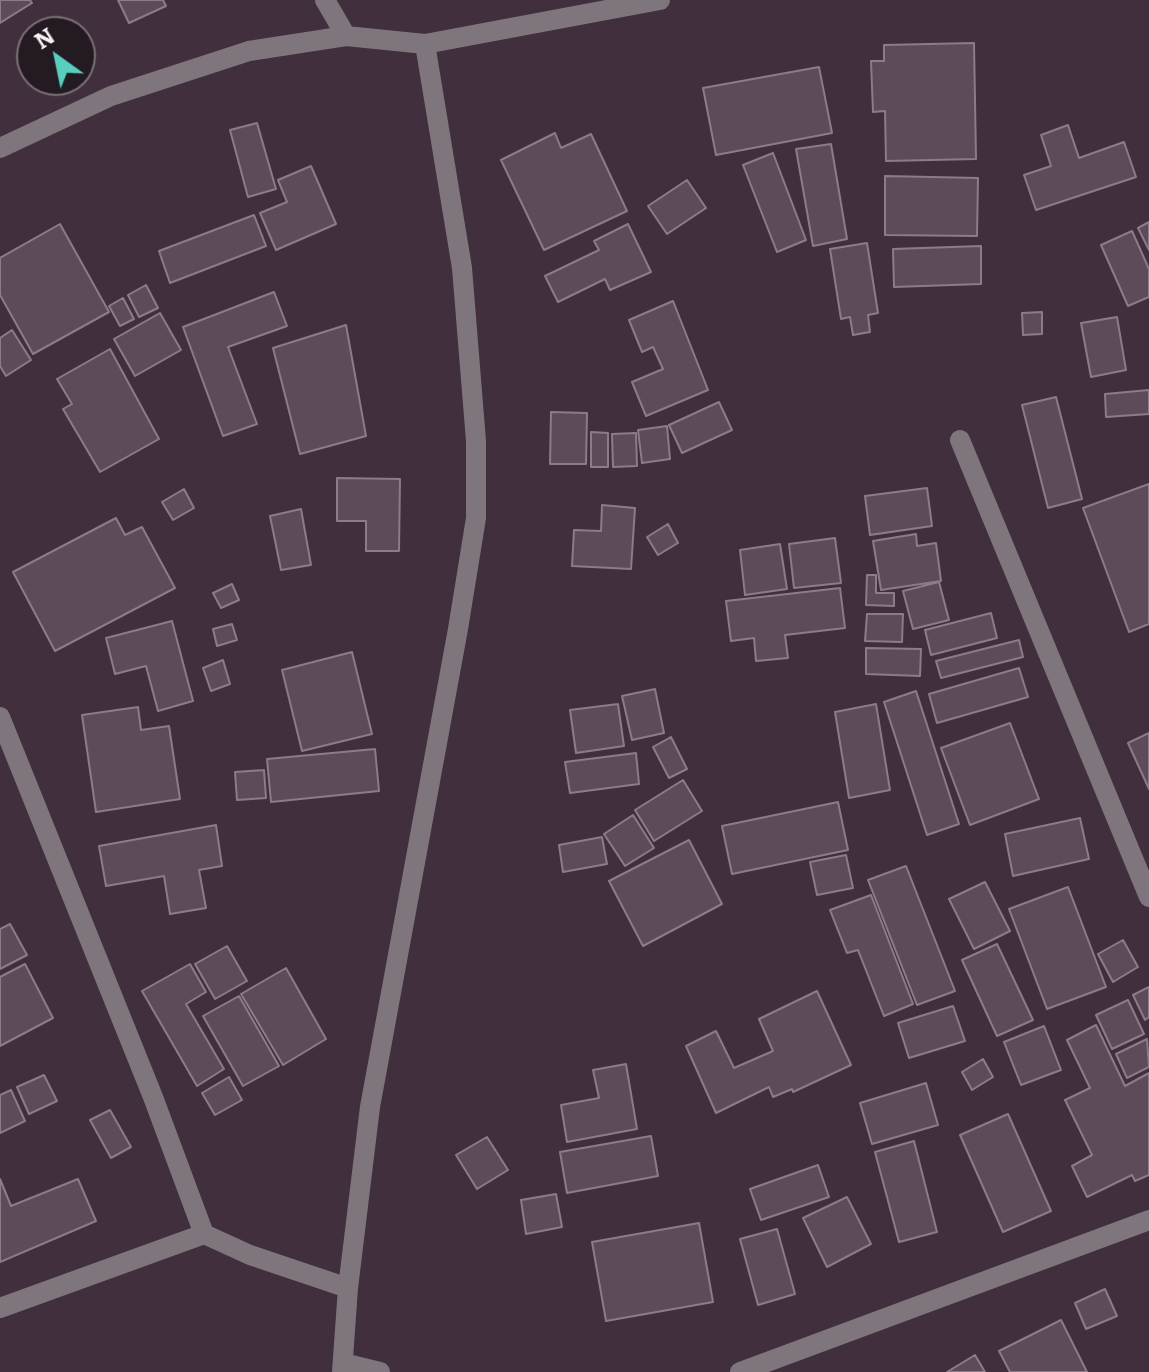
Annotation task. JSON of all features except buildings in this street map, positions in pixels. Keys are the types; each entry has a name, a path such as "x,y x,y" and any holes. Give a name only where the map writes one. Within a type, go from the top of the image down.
{"street":[{"path":"325,0 346,36"},
{"path":"0,148 111,96 249,51 346,36 425,44 660,0"},
{"path":"380,1372 343,1367 348,1288 370,1107 476,518 476,441 462,268 425,44"},
{"path":"960,440 1149,897"},
{"path":"0,717 153,1097 204,1234"},
{"path":"740,1372 1149,1220"},
{"path":"0,1308 204,1234 250,1255 348,1288"}]}
